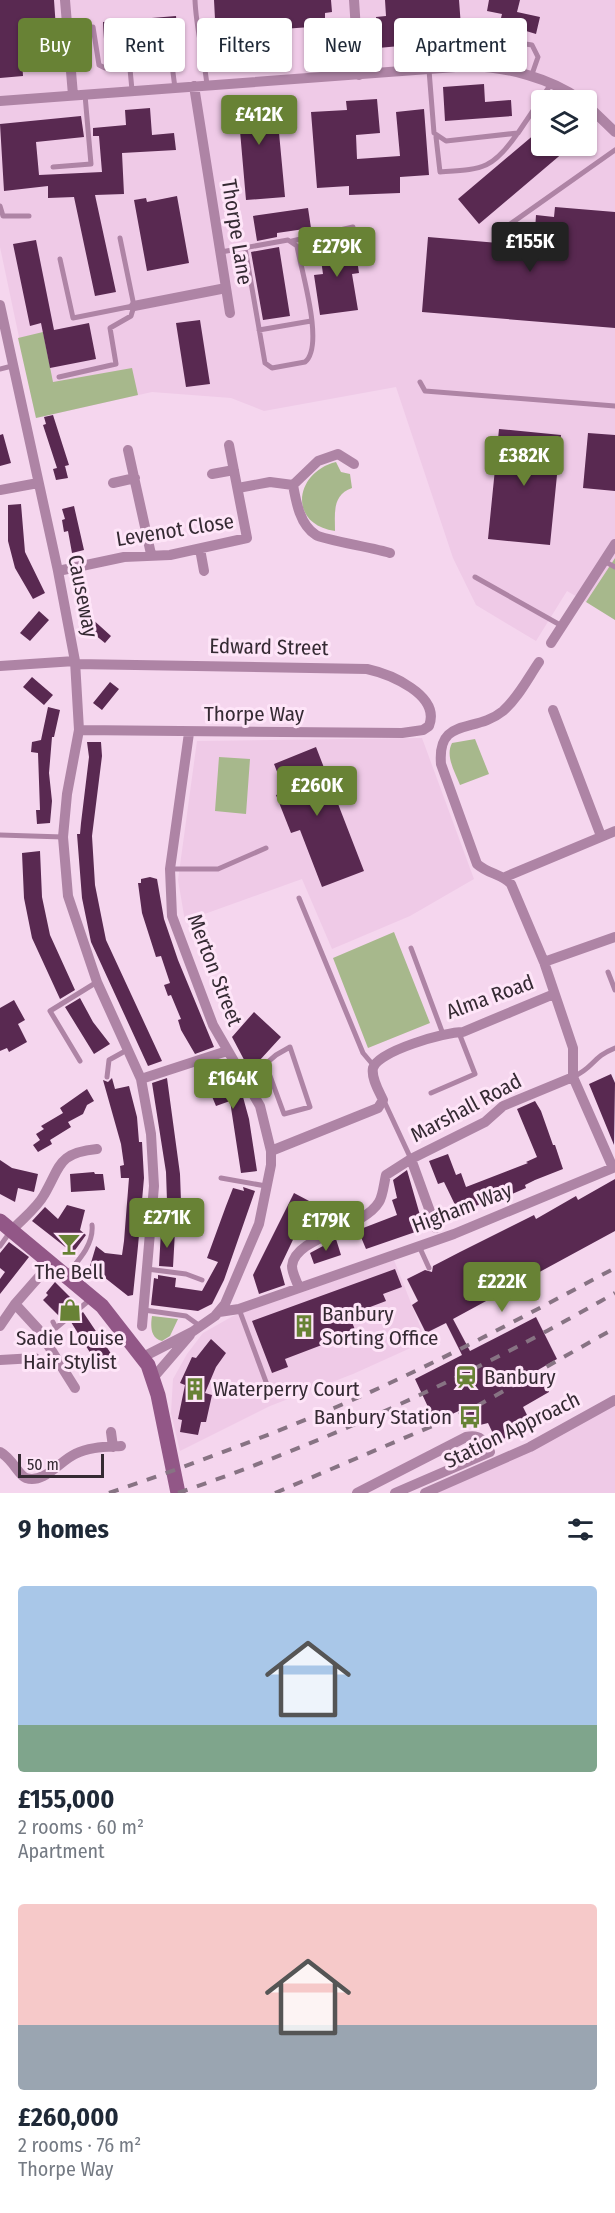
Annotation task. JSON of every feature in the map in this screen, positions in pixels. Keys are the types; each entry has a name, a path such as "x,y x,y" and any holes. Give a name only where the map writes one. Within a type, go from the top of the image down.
{"street":[{"path":"65,0 67,18"},
{"path":"354,0 359,75"},
{"path":"71,72 72,95"},
{"path":"0,101 401,72"},
{"path":"508,72 531,77 562,90"},
{"name":"Thorpe Lane","path":"194,86 230,313"},
{"path":"597,115 615,132"},
{"path":"134,306 226,288"},
{"name":"Causeway","path":"0,304 58,571 75,662 79,730 67,795 63,837 68,896 97,982 141,1079 149,1117 154,1170 142,1326"},
{"name":"Levenot Close","path":"58,571 151,554 170,555 247,538 229,445"},
{"path":"128,450 151,554"},
{"path":"354,464 338,454 318,460 293,485 296,506 305,523 317,536 390,552"},
{"path":"212,474 234,470"},
{"path":"113,483 135,478"},
{"name":"Levenot Close","path":"238,488 270,482 293,485"},
{"path":"0,490 38,483"},
{"path":"551,643 615,544"},
{"path":"200,549 204,571"},
{"name":"Edward Street","path":"0,666 75,662 367,669 395,677 416,692 429,709 429,726"},
{"path":"539,662 513,700 503,710 479,724 454,729 445,735 440,747 447,782 477,864 483,869 505,877 615,831"},
{"path":"553,710 602,836"},
{"name":"Thorpe Way","path":"79,730 189,733 402,733 423,730 429,726"},
{"name":"Merton Street","path":"142,1357 196,1329 219,1312 250,1248 268,1186 271,1151 260,1106 247,1080 227,1051 205,1007 175,926 170,869 189,733"},
{"name":"Alma Road","path":"374,1066 382,1057 443,1034 458,1032 554,994 544,962 511,884 505,877"},
{"path":"544,962 615,937"},
{"path":"554,994 573,1048 573,1077 614,1167"},
{"path":"141,1079 227,1051"},
{"path":"271,1151 378,1108 383,1100 372,1074 374,1066"},
{"name":"Marshall Road","path":"298,1288 292,1267 304,1246 360,1221 380,1202 386,1175 411,1160 498,1117 503,1106 573,1077"},
{"path":"97,1149 79,1151 58,1164 43,1197 6,1226 93,1297 142,1357 153,1378 178,1493"},
{"name":"Marshall Road","path":"411,1160 436,1228"},
{"name":"Higham Way","path":"219,1312 239,1309 419,1246 614,1167"},
{"path":"0,1326 15,1304 51,1263"},
{"path":"15,1304 38,1329 75,1388"},
{"name":"Merton Street","path":"153,1378 196,1329"},
{"path":"0,1360 35,1358"},
{"name":"Station Approach","path":"425,1493 530,1447 615,1400"},
{"path":"0,1452 11,1459 20,1474 32,1479 50,1472 78,1453 117,1446 111,1432"},
{"path":"357,1493 466,1437 481,1437 490,1452 395,1493"}],"lane":[{"path":"195,0 197,29 207,85"},
{"path":"92,27 99,65 104,68"},
{"path":"527,44 532,45 538,57 531,77"},
{"path":"130,72 132,91"},
{"path":"172,72 175,88"},
{"path":"429,72 440,172 487,166 505,152 551,84"},
{"path":"53,167 91,164 86,94"},
{"path":"436,137 446,141 518,133"},
{"path":"506,227 615,150"},
{"path":"0,206 3,216 29,216"},
{"path":"221,252 292,241 353,227"},
{"path":"59,377 116,364 110,328 131,316 134,306 120,238"},
{"path":"245,248 265,363 268,366 295,365 309,358 314,343 297,246 292,241"},
{"path":"60,259 74,318 134,306"},
{"path":"259,330 311,321"},
{"path":"0,369 12,366"},
{"path":"420,382 425,391 615,406"},
{"path":"604,561 615,567"},
{"path":"476,577 562,626"},
{"path":"0,835 63,837"},
{"path":"170,869 218,869 266,848"},
{"path":"299,898 363,1053 374,1066"},
{"path":"411,948 443,1034"},
{"path":"608,972 615,990"},
{"path":"80,1061 50,1011 97,982"},
{"path":"431,1093 475,1074 458,1032"},
{"path":"247,1080 266,1065 290,1047 310,1107 284,1114 266,1065"},
{"name":"Marshall Road","path":"573,1077 587,1071 598,1055 615,1048"},
{"path":"107,1077 109,1060 129,1050"},
{"path":"383,1100 411,1160"},
{"path":"221,1178 268,1186"},
{"path":"66,1275 81,1259 93,1234 92,1225"},
{"path":"0,1246 6,1226"},
{"path":"419,1246 429,1268"},
{"path":"147,1269 186,1274 202,1280"},
{"path":"53,1322 56,1328 93,1297"},
{"path":"239,1309 269,1390"},
{"path":"144,1310 186,1316 196,1329"}],"shaded area":[{"path":"0,0 615,0 615,558 586,602 567,591 536,641 476,605 453,558 396,387 264,411 231,398 152,392 36,418 0,247"},
{"path":"422,738 474,879 410,916 332,949 302,879 185,921 178,880 197,741"},
{"path":"394,1260 426,1341 353,1374 270,1406 180,1451 171,1413 173,1379 187,1354 203,1333 233,1316"},
{"path":"615,1402 615,1493 437,1493"}],"green space":[{"path":"43,332 53,382 132,368 138,395 36,418 18,338"},
{"path":"336,462 341,472 350,474 352,488 341,495 336,505 335,531 309,519 303,509 302,498 305,486 312,476 322,468"},
{"path":"615,558 615,620 586,602"},
{"path":"475,739 489,774 460,785 452,764 450,748 452,743"},
{"path":"219,757 250,759 246,814 215,811"},
{"path":"394,932 430,1023 368,1048 333,958"},
{"path":"152,1316 178,1319 170,1336 162,1341 153,1334"}],"building":[{"path":"0,0 54,0 55,18 18,18 18,72 23,72 23,76 0,78"},
{"path":"214,0 331,0 332,12 325,13 325,18 304,18 304,27 292,28 292,18 215,18"},
{"path":"385,0 459,0 460,18 394,18 394,47 382,48 382,18 376,17 386,16"},
{"path":"489,0 520,0 517,12 540,17 536,34 527,31 527,18 501,18 502,14 487,11"},
{"path":"176,16 176,18 152,18"},
{"path":"484,84 485,102 511,100 512,116 445,121 443,87"},
{"path":"280,98 283,121 278,122 285,197 246,200 240,131 229,132 226,104"},
{"path":"377,99 380,133 356,135 357,159 400,156 396,112 424,109 429,175 400,177 400,193 349,195 349,186 317,188 311,112 347,110 346,101"},
{"path":"150,108 152,135 174,133 176,150 122,153 124,194 95,195 116,292 95,296 74,197 48,198 48,186 4,191 0,124 81,116 84,137 36,142 39,175 102,172 99,136 93,136 93,128 126,125 125,110"},
{"path":"531,137 531,156 559,156 479,224 458,199"},
{"path":"177,196 189,263 147,271 134,200 146,198 147,202"},
{"path":"555,207 615,212 615,328 422,312 428,237 534,246 536,215 554,217"},
{"path":"308,208 311,228 277,233 277,237 257,241 253,216"},
{"path":"36,240 54,330 89,323 96,359 50,368 41,323 30,326 13,244"},
{"path":"354,240 359,273 352,274 358,310 320,315 314,275 323,274 319,245"},
{"path":"279,247 290,316 263,320 251,252"},
{"path":"200,320 210,384 186,387 176,323"},
{"path":"53,415 69,465 57,468 43,425 46,424 44,417"},
{"path":"499,429 561,435 550,545 488,539"},
{"path":"588,433 615,435 615,491 583,488"},
{"path":"3,434 11,463 0,466 0,435"},
{"path":"65,466 68,478 56,480 53,469"},
{"path":"21,504 25,552 45,593 33,599 15,568 8,541 8,505"},
{"path":"74,506 84,550 72,553 68,531 64,532 62,520 65,519 62,509"},
{"path":"39,611 49,620 30,641 20,633"},
{"path":"90,617 111,636 105,643 84,626"},
{"path":"32,677 53,695 44,705 23,687"},
{"path":"110,682 119,689 102,710 93,703"},
{"path":"48,707 60,710 54,737 52,737 49,773 52,801 50,823 37,824 36,810 40,810 38,753 31,752 32,742 41,740"},
{"path":"87,742 101,742 102,756 92,836 95,885 106,940 162,1061 148,1066 91,942 82,898 77,834 80,834 89,757"},
{"path":"316,747 364,871 322,887 300,830 291,833 276,795 285,792 274,764"},
{"path":"40,851 42,897 50,935 75,990 60,999 32,938 24,898 22,853"},
{"path":"150,877 157,879 164,919 178,960 214,1047 195,1054 181,1030 178,1020 181,1019 171,995 168,996 164,985 170,983 161,956 156,957 142,913 138,883 141,883 141,879"},
{"path":"80,998 93,1022 110,1044 94,1054 65,1007"},
{"path":"14,1000 25,1020 18,1024 27,1042 9,1052 7,1048 0,1051 0,1008"},
{"path":"254,1012 281,1037 250,1071 232,1037"},
{"path":"224,1060 240,1086 249,1119 257,1171 241,1173 230,1101 216,1106 200,1068"},
{"path":"611,1074 615,1083 614,1145 589,1084"},
{"path":"112,1078 115,1089 129,1086 137,1117 139,1142 142,1142 144,1178 138,1246 133,1295 128,1296 90,1266 96,1246 105,1253 122,1255 124,1241 129,1178 121,1178 120,1166 124,1165 121,1144 103,1080 108,1082"},
{"path":"167,1078 180,1174 182,1229 168,1230 166,1172 152,1083"},
{"path":"87,1089 94,1101 87,1105 83,1114 68,1122 71,1127 50,1140 52,1144 38,1152 33,1145 40,1140 36,1134 44,1129 41,1126 63,1113 60,1108"},
{"path":"535,1101 563,1169 535,1180 525,1185 526,1188 512,1194 511,1191 459,1213 444,1182 438,1184 429,1161 448,1154 456,1175 461,1173 466,1187 528,1163 526,1162 537,1157 517,1109"},
{"path":"0,1160 12,1168 38,1174 34,1192 18,1188 15,1202 0,1194"},
{"path":"407,1170 424,1229 366,1249 358,1230 397,1215 392,1200 397,1198 393,1180"},
{"path":"94,1172 103,1174 105,1190 71,1192 70,1174"},
{"path":"615,1179 615,1231 453,1319 470,1351 536,1317 557,1359 538,1370 549,1392 523,1407 532,1425 497,1442 488,1423 472,1427 463,1409 435,1422 415,1379 462,1355 446,1323 426,1333 412,1305 418,1301 407,1279 425,1270 432,1272 433,1266 460,1252 534,1215 536,1219 576,1196 578,1200"},
{"path":"243,1187 255,1191 224,1280 212,1304 198,1311 151,1305 154,1278 158,1279 158,1275 176,1278 175,1287 202,1291 218,1262 207,1258 233,1188 244,1191"},
{"path":"294,1193 311,1202 280,1267 285,1285 259,1294 253,1275"},
{"path":"67,1205 85,1210 80,1230 86,1235 73,1253 32,1221 45,1207 58,1219"},
{"path":"161,1231 175,1231 173,1267 159,1266"},
{"path":"336,1239 341,1255 314,1264 310,1253"},
{"path":"9,1242 29,1257 0,1294 0,1279 5,1272 0,1268 0,1253"},
{"name":"Banbury Sorting Office","path":"395,1269 402,1287 383,1294 386,1301 349,1315 356,1332 285,1359 288,1367 272,1373 252,1321"},
{"path":"55,1282 77,1304 61,1318 43,1300"},
{"path":"83,1312 114,1358 99,1367 71,1322"},
{"name":"Waterperry Court","path":"211,1339 226,1353 216,1367 205,1393 212,1395 206,1422 201,1422 198,1435 180,1432 182,1420 178,1419 185,1385 180,1383 192,1357 196,1358"}],"railway":[{"path":"109,1493 250,1442 370,1392 476,1341 615,1268"},
{"path":"178,1493 291,1451 401,1404 509,1351 615,1293"},
{"path":"275,1493 470,1410 615,1328"}],"place":[{"name":"The Bell","path":"69,1244"},
{"name":"Sadie Louise Hair Stylist","path":"70,1310"},
{"name":"Banbury Sorting Office","path":"304,1326"},
{"name":"Banbury","path":"466,1377"},
{"name":"Waterperry Court","path":"195,1389"},
{"name":"Banbury Station","path":"470,1417"}]}
